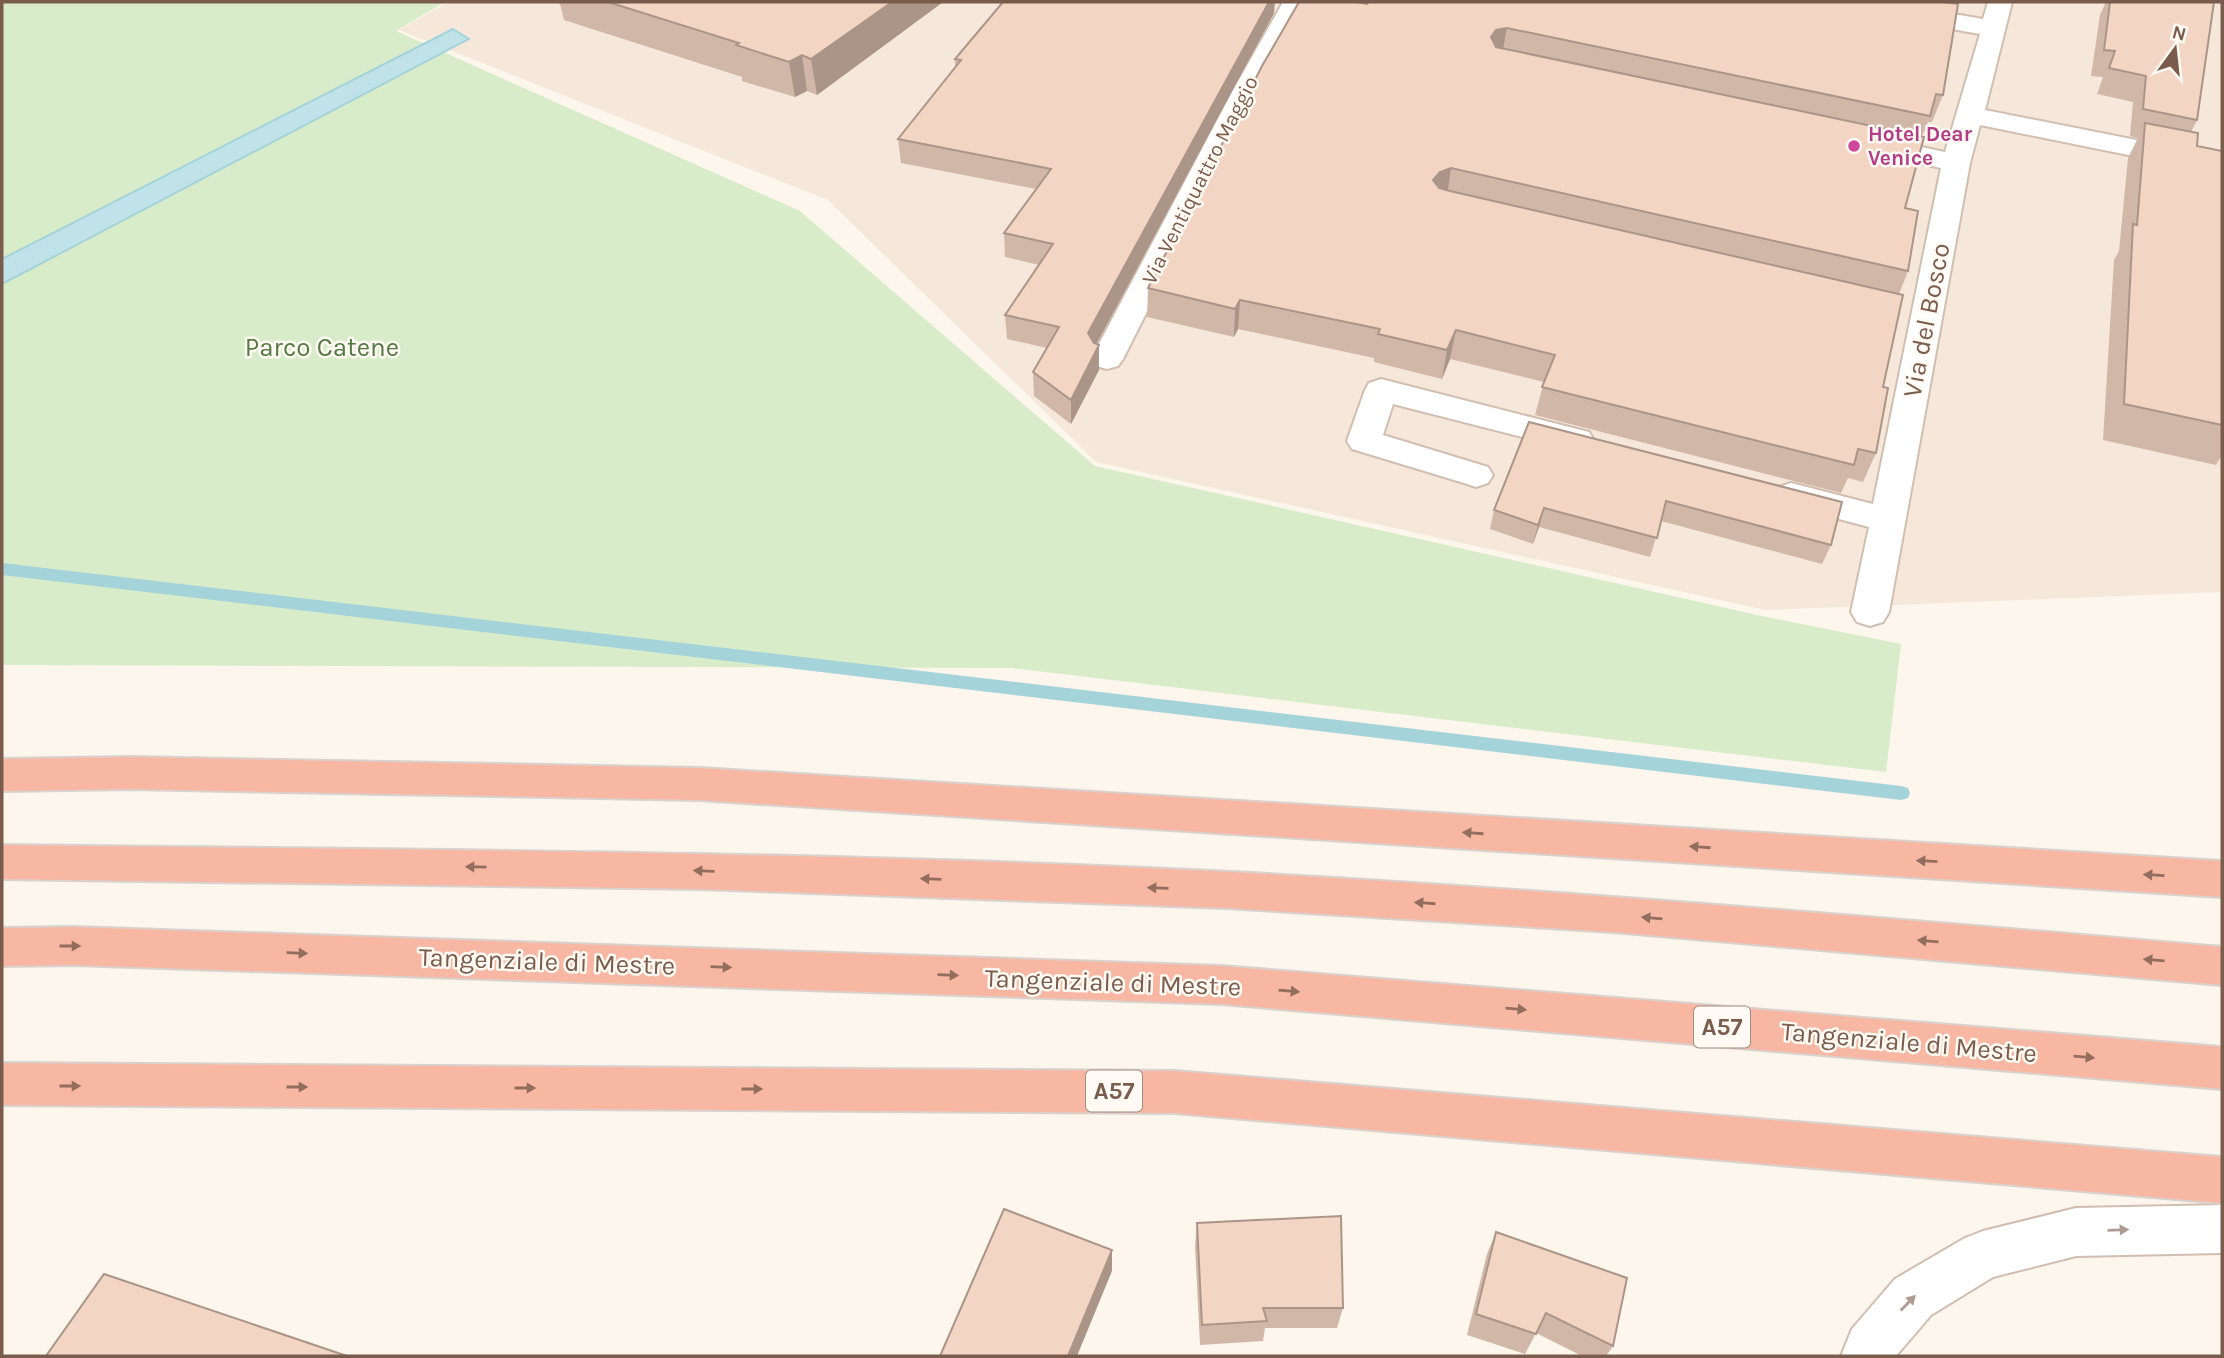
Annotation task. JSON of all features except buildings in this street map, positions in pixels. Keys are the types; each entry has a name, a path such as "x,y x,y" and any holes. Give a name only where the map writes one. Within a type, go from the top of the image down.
{"highway":[{"path":"2,775 131,773 699,784 2222,879"},
{"path":"2,862 699,871 1227,890 1627,916 2222,966"},
{"name":"Tangenziale di Mestre","path":"2,947 87,946 1221,985 2222,1068"},
{"name":"A57","path":"10,1085 1174,1092 2222,1180"}],"street":[{"name":"Via Ventiquattro Maggio","path":"1107,359 1245,92 1296,2"},
{"name":"Via del Bosco","path":"1843,2 1997,16 1913,316 1888,520 1870,612"},
{"path":"1970,116 2222,165"},
{"path":"1849,140 1956,163"},
{"path":"1476,475 1364,441 1381,390 1608,448"},
{"path":"1754,486 1888,520"},
{"path":"1867,1356 1870,1347 1913,1297 1983,1255 2076,1232 2222,1229"}],"shaded area":[{"path":"448,2 2222,2 2222,592 1765,610 1096,462 828,200 399,30"}],"green space":[{"name":"Parco Catene","path":"2,2 445,2 396,31 800,211 1095,466 1762,616 1901,644 1886,772 1012,668 2,665"}],"water":[{"path":"453,29 469,39 2,284 2,259"}],"waterway":[{"path":"2,569 1901,793"}],"place":[{"name":"Hotel Dear Venice","path":"1854,146"}]}
